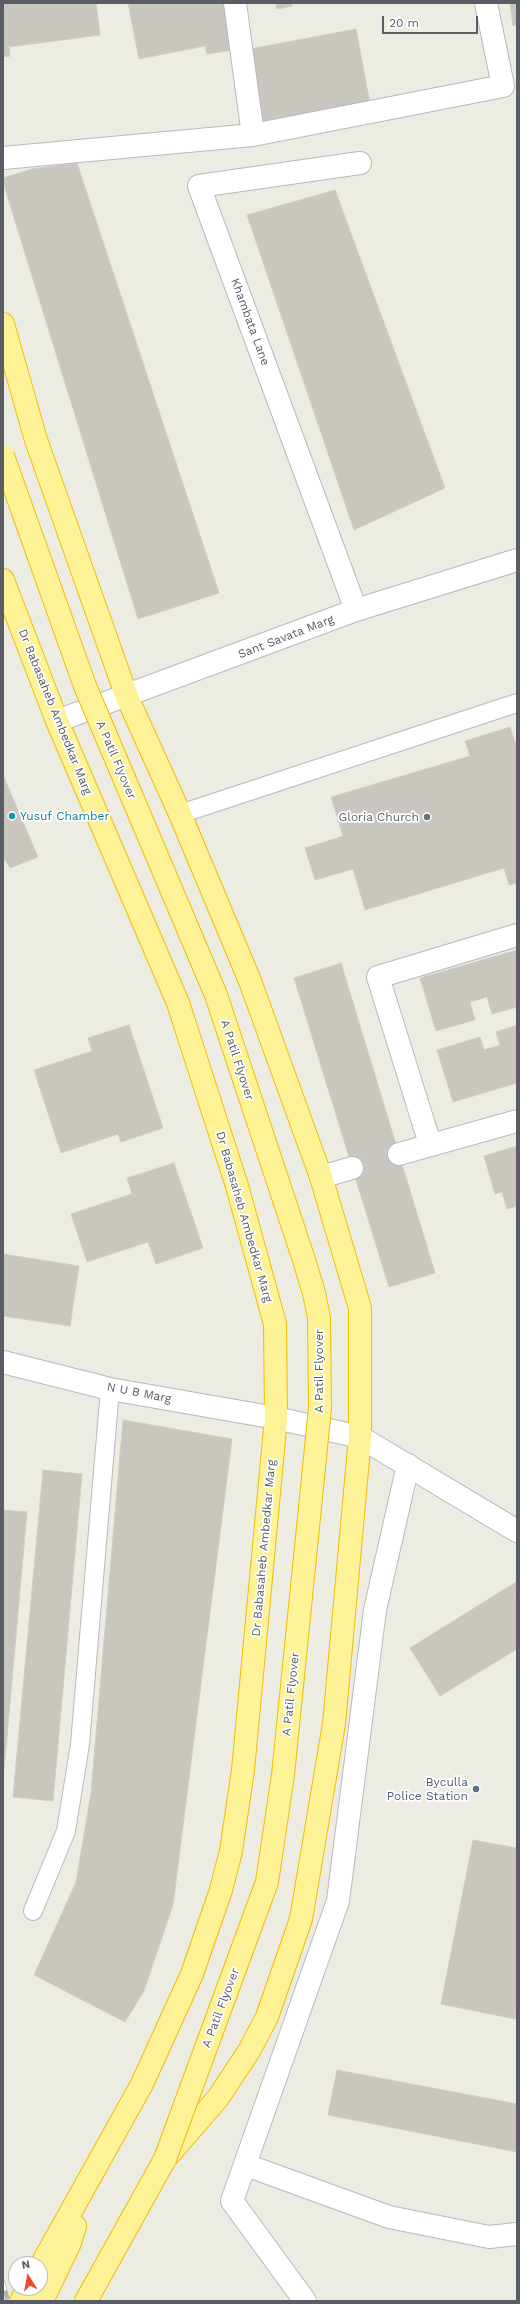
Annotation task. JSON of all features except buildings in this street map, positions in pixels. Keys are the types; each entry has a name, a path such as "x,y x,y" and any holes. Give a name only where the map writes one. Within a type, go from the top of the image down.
{"highway":[{"path":"3,324 36,440 127,697 180,814 250,981 321,1178 360,1308 360,1437 334,1724 301,1919 267,2017 249,2051 218,2098 164,2159"},
{"name":"A Patil Flyover","path":"3,456 85,686 216,995 304,1260 314,1293 319,1318 320,1408 283,1775 267,1882 164,2159 86,2301"},
{"name":"Dr Babasaheb Ambedkar Marg","path":"3,580 57,721 178,1003 237,1186 275,1324 276,1418 243,1770 231,1851 222,1890 192,1974 142,2084 78,2201"},
{"path":"46,2256 78,2201"},
{"path":"42,2301 70,2243 75,2228 78,2201"}],"street":[{"path":"235,3 252,135"},
{"path":"3,158 252,135 503,86 486,3"},
{"name":"Khambata Lane","path":"356,610 200,186 360,163"},
{"name":"Sant Savata Marg","path":"57,721 127,697 356,610 517,560"},
{"path":"430,1144 378,977 517,935"},
{"path":"399,1154 430,1144 517,1121"},
{"path":"321,1178 352,1168"},
{"name":"N U B Marg","path":"3,1362 110,1389 276,1418 360,1437 408,1464 517,1531"},
{"path":"305,2301 232,2201 246,2165 338,1901 375,1610 408,1464"},
{"path":"246,2165 389,2217 489,2237 517,2234"}],"lane":[{"path":"180,814 517,703"},
{"path":"33,1911 66,1831 80,1744 110,1389"}],"tunnel":[{"path":"352,1168 399,1154"}],"railway":[{"path":"3,2282 8,2301"}],"place":[{"name":"Yusuf Chamber","path":"12,816"},
{"name":"Gloria Church","path":"427,817"},
{"name":"Byculla Police Station","path":"476,1789"}]}
